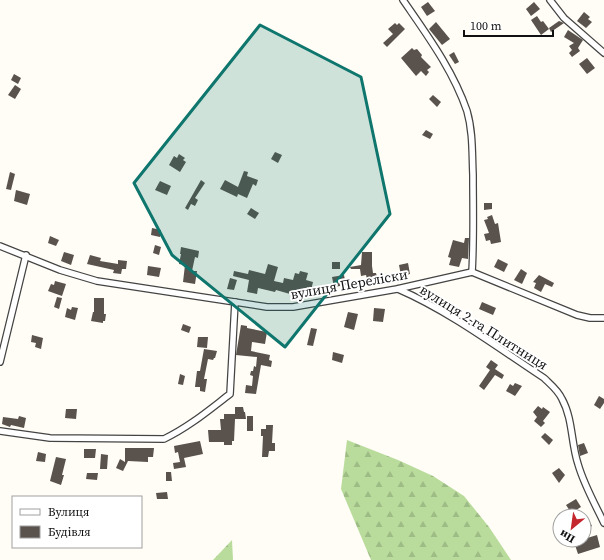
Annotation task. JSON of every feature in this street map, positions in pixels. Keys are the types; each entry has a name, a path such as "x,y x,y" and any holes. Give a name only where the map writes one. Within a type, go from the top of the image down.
{"street":[{"path":"404,0 445,64 459,91 467,112 472,132 474,242 472,272 577,315 590,318 604,318"},
{"path":"550,0 564,18 604,54"},
{"name":"вулиця Переліски","path":"0,246 26,255 60,270 97,281 266,307 293,307 397,289 472,272"},
{"path":"0,362 26,255"},
{"name":"вулиця 2-га Плитниця","path":"397,289 427,303 463,325 544,378 554,387 562,398 570,420 573,446 583,479 604,523"},
{"path":"0,432 50,438 164,439 172,435 202,417 230,394 235,302"}],"highlighted area":[{"path":"260,25 361,77 390,214 285,347 172,255 134,183"}],"green space":[{"path":"347,440 398,460 433,476 464,496 489,527 511,560 371,560 341,489"},
{"path":"232,540 233,560 213,560"}],"building":[{"path":"428,2 435,11 427,16 421,7"},
{"path":"534,2 540,9 531,16 526,9"},
{"path":"584,12 590,17 588,19 592,22 586,28 577,21"},
{"path":"537,16 549,29 541,35 531,20"},
{"path":"559,21 564,23 551,32 549,28"},
{"path":"436,22 450,39 442,45 429,29"},
{"path":"395,23 397,25 399,23 405,29 387,47 383,43 393,34 388,29"},
{"path":"568,30 583,40 578,48 580,51 572,57 569,53 572,50 569,46 574,43 564,37"},
{"path":"412,48 414,50 417,49 422,55 421,57 431,67 427,70 429,72 426,76 421,71 416,76 401,58"},
{"path":"454,52 459,62 455,64 449,55"},
{"path":"587,58 595,68 587,74 579,64"},
{"path":"14,74 21,78 18,84 11,80"},
{"path":"15,85 21,89 15,99 8,95"},
{"path":"433,95 441,102 437,107 429,99"},
{"path":"426,130 433,134 430,139 422,135"},
{"path":"275,152 282,155 278,163 271,159"},
{"path":"179,154 185,158 183,160 186,162 180,172 169,165 174,156 177,158"},
{"path":"244,171 248,172 247,176 258,180 256,186 253,184 247,198 238,194 237,197 220,189 225,180 238,187"},
{"path":"10,172 15,174 11,190 6,189"},
{"path":"201,180 205,183 195,198 198,200 195,206 191,204 188,210 185,208"},
{"path":"160,181 171,186 167,195 155,190"},
{"path":"16,190 30,194 27,205 14,201"},
{"path":"484,203 492,203 492,209 484,210"},
{"path":"251,208 259,213 255,219 247,214"},
{"path":"492,215 495,224 498,223 501,242 491,244 490,240 486,241 484,234 489,233 484,220 488,219 487,217"},
{"path":"152,228 161,230 160,237 151,235"},
{"path":"50,236 59,240 56,246 48,243"},
{"path":"465,238 469,238 468,259 462,258 459,267 449,265 451,258 448,257 453,240 464,243"},
{"path":"155,245 161,247 159,255 153,253"},
{"path":"181,247 199,251 198,258 195,257 192,271 197,271 195,284 183,282 185,265 179,264"},
{"path":"64,252 74,255 71,265 61,261"},
{"path":"362,252 372,252 373,273 376,273 378,281 368,283 366,275 361,276 360,269 351,269 350,267 361,265"},
{"path":"90,255 101,258 100,261 118,264 118,260 127,261 126,269 122,269 121,274 113,273 114,270 87,264"},
{"path":"498,259 508,264 504,272 494,267"},
{"path":"332,262 340,262 340,269 332,269"},
{"path":"408,263 410,274 401,276 399,265"},
{"path":"268,264 278,267 274,281 283,283 284,278 293,280 295,273 299,274 300,271 308,273 306,280 313,282 310,295 290,291 290,294 276,290 275,292 258,288 257,294 247,292 249,280 233,276 234,271 248,274 249,270 265,274"},
{"path":"148,266 161,268 159,277 147,275"},
{"path":"521,269 527,273 522,284 514,280"},
{"path":"344,275 346,285 334,287 332,277"},
{"path":"539,275 554,283 552,287 545,284 541,292 534,288 536,283 533,282"},
{"path":"230,278 237,280 234,290 227,289"},
{"path":"55,281 66,284 62,296 48,291 51,284 54,285"},
{"path":"57,297 62,298 59,309 54,307"},
{"path":"94,298 104,298 104,314 106,314 105,321 103,321 103,323 91,321 94,312"},
{"path":"482,302 496,308 493,315 479,309"},
{"path":"72,307 78,308 75,320 65,317 67,308 71,310"},
{"path":"374,308 385,309 383,322 373,321"},
{"path":"348,312 358,314 354,330 344,327"},
{"path":"183,324 191,327 189,333 181,330"},
{"path":"241,325 247,326 247,328 267,332 265,344 252,342 251,351 270,355 269,360 272,361 271,367 261,365 256,394 245,393 246,385 252,386 253,376 250,375 254,366 256,367 257,357 236,355"},
{"path":"311,328 317,329 313,346 307,345"},
{"path":"32,335 43,338 41,349 35,347 36,343 31,342"},
{"path":"198,337 208,337 207,348 197,347"},
{"path":"204,349 217,351 213,360 208,359 204,379 207,379 205,392 200,391 200,387 195,387 197,371 200,371"},
{"path":"333,352 344,355 342,363 332,360"},
{"path":"491,360 498,365 495,369 504,375 502,379 495,375 484,390 479,386 490,370 486,367"},
{"path":"180,374 185,376 183,385 178,384"},
{"path":"515,383 522,386 515,396 506,391 510,384 513,386"},
{"path":"599,396 604,399 604,403 600,409 594,405"},
{"path":"538,406 542,409 543,407 550,412 543,421 545,423 541,427 534,421 537,417 533,412"},
{"path":"235,407 243,407 246,419 235,419 234,441 232,441 232,445 224,445 224,442 209,442 208,430 221,430 220,419 224,419 224,414 235,414"},
{"path":"66,409 77,409 76,419 65,418"},
{"path":"19,416 26,418 24,428 11,425 10,427 2,424 3,417 18,419"},
{"path":"247,416 253,416 253,431 247,431"},
{"path":"266,425 273,425 272,443 275,443 275,451 269,451 268,457 262,457 263,436 261,436 261,429 266,429"},
{"path":"545,433 553,440 549,445 541,437"},
{"path":"200,441 203,454 184,458 186,467 174,469 173,463 180,462 178,452 175,453 174,446"},
{"path":"584,443 588,453 580,456 578,445"},
{"path":"125,448 154,448 153,457 148,457 148,462 128,461 123,471 116,468 120,459 125,462"},
{"path":"84,449 96,449 95,458 84,458"},
{"path":"38,452 46,454 45,462 36,461"},
{"path":"101,454 108,455 107,469 100,469"},
{"path":"56,457 66,459 61,485 50,481"},
{"path":"559,468 565,475 559,483 552,473"},
{"path":"166,472 171,472 172,481 166,481"},
{"path":"87,473 98,473 97,480 86,479"},
{"path":"167,492 168,499 157,499 156,493"},
{"path":"576,499 581,507 568,508 566,505"},
{"path":"597,535 600,547 578,554 576,548 592,548 592,537"}]}
